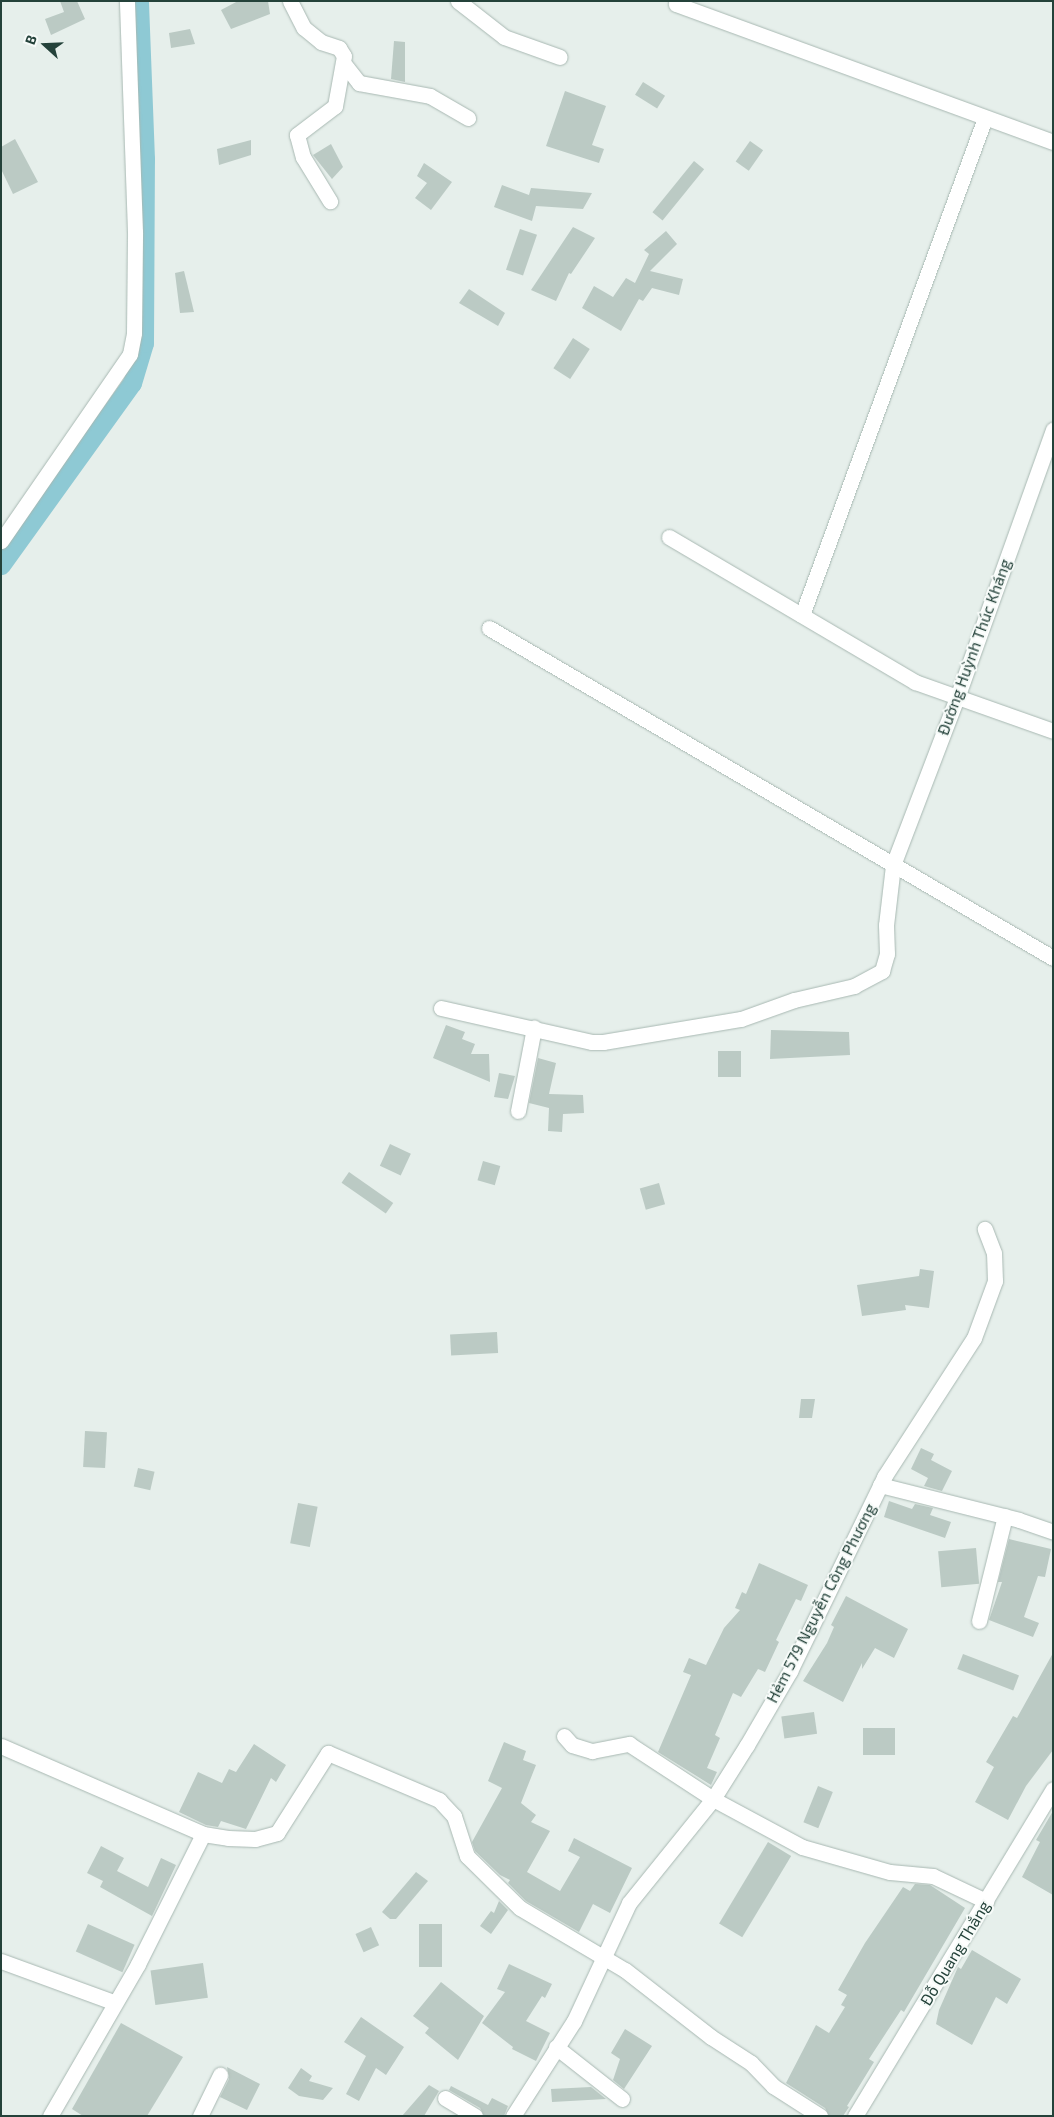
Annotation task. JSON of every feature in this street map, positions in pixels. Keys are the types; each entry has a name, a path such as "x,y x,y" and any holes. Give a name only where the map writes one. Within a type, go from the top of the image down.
{"street":[{"path":"1,541 130,354 134,332 135,222 127,1"},
{"path":"290,1 304,28 321,42 339,48 344,65 359,83 430,96 468,118"},
{"path":"458,1 504,38 560,57"},
{"path":"677,1 676,4 1053,142"},
{"path":"330,201 303,158 297,136 335,106 344,65"},
{"path":"802,615 985,118"},
{"name":"Đường Huỳnh Thúc Kháng","path":"534,1028 592,1042 604,1042 741,1018 794,1000 854,986 882,971 887,954 886,925 893,865 958,695 1053,429"},
{"path":"669,538 915,682 958,695 1053,731"},
{"path":"489,628 1053,958"},
{"path":"441,1008 534,1028 518,1094 518,1111"},
{"name":"Hẻm 579 Nguyễn Công Phương","path":"513,2116 574,2021 628,1903 713,1799 790,1671 880,1485 974,1338 988,1307 995,1281 994,1253 985,1229"},
{"path":"880,1485 1005,1516 1053,1532"},
{"path":"979,1621 1005,1516"},
{"path":"564,1736 572,1745 592,1751 629,1744 713,1799 802,1847 890,1872 932,1876 986,1901"},
{"path":"1,1746 203,1834 255,1839 276,1833 328,1753 439,1800 454,1816 467,1856 520,1908 625,1970 712,2037 751,2063 773,2086 820,2116"},
{"name":"Đỗ Quang Thắng","path":"855,2116 1053,1789"},
{"path":"50,2116 113,2002 138,1964 203,1834"},
{"path":"1,1961 113,2002"},
{"path":"556,2047 622,2099"},
{"path":"200,2116 220,2075"},
{"path":"445,2098 475,2116"}],"building":[{"path":"60,1 77,1 85,19 51,35 45,19 64,12"},
{"path":"238,1 268,1 270,14 231,29 221,10"},
{"path":"190,29 195,44 171,48 169,33"},
{"path":"394,41 405,42 405,82 391,79"},
{"path":"643,82 665,96 657,108 635,95"},
{"path":"565,91 606,106 592,145 604,149 599,163 546,146"},
{"path":"15,139 38,182 13,194 1,169 1,147"},
{"path":"251,140 251,155 219,165 217,149"},
{"path":"750,141 763,150 749,171 736,161"},
{"path":"331,144 343,167 332,179 313,155"},
{"path":"694,161 704,169 663,220 652,212"},
{"path":"424,163 452,182 431,210 415,198 427,183 417,176"},
{"path":"502,185 529,195 531,188 592,193 583,209 536,206 532,221 494,207"},
{"path":"573,227 595,238 571,274 569,273 556,301 531,290"},
{"path":"520,229 537,235 523,276 506,270"},
{"path":"666,231 677,244 650,271 683,279 679,295 652,288 643,301 639,299 621,331 582,308 594,286 613,297 626,278 635,283 649,254 644,250"},
{"path":"184,271 194,312 180,313 175,273"},
{"path":"469,289 505,313 498,326 459,303"},
{"path":"573,338 590,349 570,379 553,368"},
{"path":"446,1025 465,1032 462,1039 475,1044 471,1054 489,1054 490,1082 433,1058"},
{"path":"771,1030 849,1032 850,1055 770,1059"},
{"path":"718,1051 741,1051 741,1077 718,1077"},
{"path":"538,1058 556,1063 549,1094 583,1095 584,1113 563,1114 562,1132 548,1131 549,1108 529,1103"},
{"path":"499,1073 515,1076 508,1099 494,1097"},
{"path":"390,1144 411,1154 401,1175 380,1166"},
{"path":"483,1161 500,1166 495,1185 477,1180"},
{"path":"349,1172 393,1203 386,1214 342,1183"},
{"path":"659,1183 665,1204 646,1210 640,1189"},
{"path":"920,1269 934,1271 929,1308 905,1305 906,1310 862,1316 857,1285 919,1276"},
{"path":"497,1332 498,1353 451,1355 450,1334"},
{"path":"801,1399 815,1399 812,1418 799,1418"},
{"path":"85,1431 107,1432 105,1468 83,1467"},
{"path":"921,1448 934,1454 931,1460 952,1471 942,1491 924,1486 928,1478 911,1469"},
{"path":"138,1468 155,1472 150,1490 134,1487"},
{"path":"889,1501 912,1509 915,1504 933,1508 930,1515 951,1522 945,1538 884,1517"},
{"path":"298,1503 318,1507 310,1547 290,1543"},
{"path":"1009,1539 1051,1549 1045,1577 1038,1576 1024,1617 1039,1623 1033,1637 989,1620 1002,1582 998,1582"},
{"path":"976,1548 979,1584 941,1587 938,1551"},
{"path":"759,1563 808,1585 801,1601 796,1599 776,1640 779,1642 765,1672 758,1669 741,1697 733,1693 715,1735 720,1738 707,1768 717,1772 711,1785 658,1752 691,1675 683,1672 689,1658 706,1665 724,1628 740,1610 735,1608 742,1592 746,1594"},
{"path":"846,1596 908,1629 894,1658 875,1648 862,1669 862,1663 843,1702 803,1681 827,1643 834,1627 831,1625"},
{"path":"1053,1653 1053,1750 1026,1786 1008,1820 975,1802 994,1767 986,1762 1013,1716 1017,1718"},
{"path":"963,1654 1019,1676 1013,1690 957,1669"},
{"path":"814,1712 817,1734 784,1738 781,1717"},
{"path":"863,1728 895,1728 895,1755 863,1755"},
{"path":"504,1742 526,1751 523,1760 536,1765 521,1803 536,1815 531,1822 550,1831 527,1872 560,1891 580,1857 568,1851 574,1838 632,1868 610,1913 593,1904 579,1932 526,1901 508,1883 510,1880 500,1875 475,1851 472,1842 502,1788 488,1781"},
{"path":"254,1744 286,1765 276,1782 271,1778 246,1829 221,1821 218,1827 206,1825 179,1812 198,1772 222,1783 229,1769 236,1772"},
{"path":"818,1786 833,1792 818,1828 803,1822"},
{"path":"1053,1811 1053,1895 1022,1877 1040,1842 1036,1840"},
{"path":"768,1842 791,1856 742,1937 719,1923"},
{"path":"101,1846 124,1858 117,1871 148,1887 161,1858 176,1865 152,1916 100,1887 103,1881 87,1873"},
{"path":"416,1872 428,1881 396,1919 390,1919 382,1912"},
{"path":"915,1884 930,1885 965,1908 904,2012 901,2010 869,2059 874,2062 847,2106 849,2107 843,2116 829,2116 825,2108 786,2083 816,2025 829,2033 845,2007 841,2005 847,1995 838,1990 865,1943 903,1887 910,1891"},
{"path":"499,1901 508,1910 491,1934 480,1926 491,1911 494,1913"},
{"path":"88,1924 135,1945 122,1972 76,1951"},
{"path":"419,1924 442,1924 442,1967 419,1967"},
{"path":"371,1927 379,1945 364,1952 355,1934"},
{"path":"972,1950 1021,1979 1007,2004 996,1997 972,2045 936,2024 939,2010 958,1967 961,1969"},
{"path":"203,1963 208,1998 155,2005 151,1970"},
{"path":"509,1964 552,1984 545,1998 542,1996 526,2021 550,2033 536,2061 512,2049 513,2047 482,2023 505,1992 497,1989"},
{"path":"441,1982 484,2016 458,2060 425,2033 429,2028 413,2016"},
{"path":"361,2017 404,2047 386,2075 376,2068 359,2101 346,2094 366,2056 344,2042"},
{"path":"121,2023 183,2057 147,2116 83,2116 72,2109"},
{"path":"625,2029 652,2046 624,2089 613,2080 620,2059 611,2053"},
{"path":"227,2067 260,2084 247,2110 220,2097 229,2079"},
{"path":"301,2068 312,2076 309,2081 333,2088 323,2100 299,2096 288,2088"},
{"path":"429,2085 439,2091 424,2116 402,2116"},
{"path":"451,2086 488,2105 492,2098 508,2106 504,2116 484,2116 480,2108 449,2090"},
{"path":"591,2087 606,2099 552,2102 551,2089"}],"waterway":[{"path":"1,565 132,383 144,343 145,159 139,1"}]}
